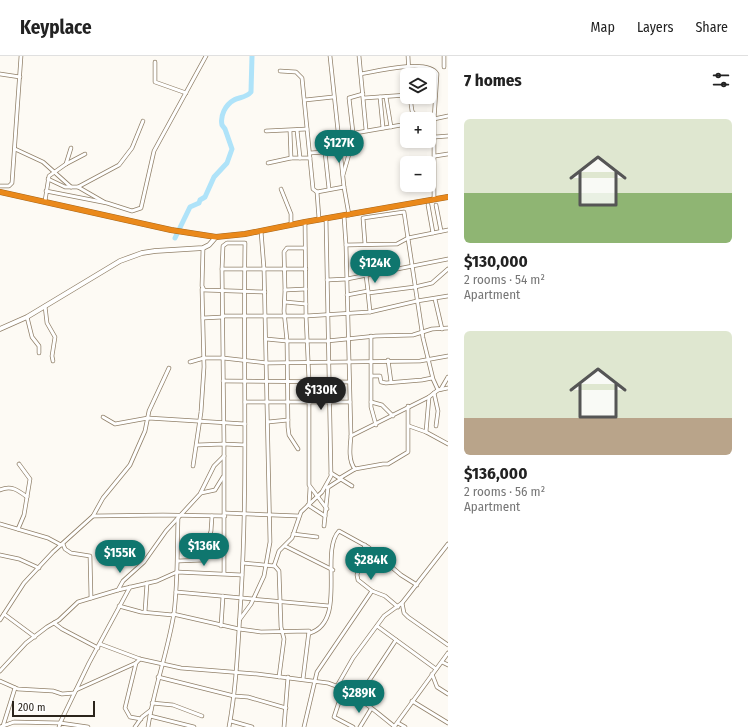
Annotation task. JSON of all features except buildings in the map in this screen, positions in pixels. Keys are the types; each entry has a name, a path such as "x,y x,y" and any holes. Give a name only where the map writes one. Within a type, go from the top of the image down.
{"highway":[{"path":"0,192 171,230 216,237 245,234 319,219 435,202 448,197"}],"main road":[{"path":"0,328 27,317 111,265 130,257 155,251 203,248 209,245 216,237"}],"street":[{"path":"0,186 9,186 12,183 21,56"},
{"path":"46,191 104,203 132,211 140,208 144,201 150,165 154,152 206,56"},
{"path":"274,565 279,551 285,546 293,534 303,508 309,505 328,487 349,474 353,468 350,447 349,361 347,339 347,215 333,97 330,56"},
{"path":"360,56 366,130"},
{"path":"408,56 408,67"},
{"path":"444,56 444,68"},
{"path":"156,62 154,82 186,93"},
{"path":"361,74 389,68 430,67 435,70 437,74 435,112"},
{"path":"280,72 293,71 300,75 303,83 312,186 317,192 319,219"},
{"path":"0,74 20,77"},
{"path":"353,133 349,98 364,96 386,97 400,96"},
{"path":"305,100 333,97"},
{"path":"380,97 383,128"},
{"path":"386,97 391,127"},
{"path":"436,119 448,116"},
{"path":"49,178 61,185 78,187 122,163 132,148 142,121"},
{"path":"338,136 400,125"},
{"path":"266,131 307,129"},
{"path":"297,130 300,158"},
{"path":"290,131 291,158"},
{"path":"436,137 448,136"},
{"path":"66,164 71,148"},
{"path":"435,148 435,156 448,154"},
{"path":"15,149 40,160 72,187"},
{"path":"310,153 339,151"},
{"path":"325,152 329,189"},
{"path":"49,178 54,172 66,164 85,154"},
{"path":"342,178 349,154"},
{"path":"268,163 291,158 310,158"},
{"path":"45,201 49,178 48,167"},
{"path":"317,192 344,186"},
{"path":"78,187 104,203"},
{"path":"281,189 291,214 292,224"},
{"path":"435,192 435,202 441,231"},
{"path":"428,205 433,233"},
{"path":"365,244 363,218 402,211 405,214 411,267 422,332 432,378 439,390"},
{"path":"322,492 331,473 328,402 326,218"},
{"path":"305,222 306,316 309,382 309,505"},
{"path":"240,620 254,600 258,587 264,576 264,566 269,550 267,363 264,269 261,230"},
{"path":"346,245 397,244 408,238 448,230"},
{"path":"224,573 223,246 227,244 245,243 244,315 246,381 244,424 246,445 243,563 237,672 229,727"},
{"path":"193,466 200,422 204,358 202,289 203,248"},
{"path":"298,449 289,435 287,402 287,341 284,316 284,252 286,248 305,248"},
{"path":"327,280 347,279 448,259"},
{"path":"222,268 245,270 306,269"},
{"path":"347,295 415,287 432,282 448,269"},
{"path":"366,275 370,312"},
{"path":"202,289 265,292"},
{"path":"285,290 306,289"},
{"path":"203,318 244,315 306,316 348,314 370,312 417,301 448,296"},
{"path":"435,299 442,329"},
{"path":"285,302 306,304"},
{"path":"45,306 47,323 55,337 52,356 53,361"},
{"path":"27,317 32,337 38,346 39,353"},
{"path":"266,339 307,341 371,336 400,336 448,328"},
{"path":"371,336 371,402 372,413 376,425"},
{"path":"190,362 204,358 223,358 245,362 267,363 308,361 429,360 448,356"},
{"path":"388,360 391,382"},
{"path":"0,620 17,593 39,568 62,544 93,516 103,498 131,462 145,431 149,411 169,368"},
{"path":"372,376 380,376 382,383 432,378"},
{"path":"351,436 376,425 408,406 434,394 439,390 448,377"},
{"path":"223,381 267,383 349,382"},
{"path":"439,390 448,388"},
{"path":"434,394 438,411 436,426"},
{"path":"426,432 429,397"},
{"path":"245,402 350,402"},
{"path":"371,402 382,405 393,416"},
{"path":"353,468 388,464 406,454 409,449 408,406"},
{"path":"103,417 115,424 148,418 244,424"},
{"path":"268,422 288,420"},
{"path":"409,426 426,432 448,444"},
{"path":"197,445 246,445"},
{"path":"118,590 123,581 144,562 164,534 201,492 214,466 224,456"},
{"path":"18,530 24,514 30,479 19,464"},
{"path":"331,473 352,486"},
{"path":"349,474 349,484"},
{"path":"201,492 215,490 224,475"},
{"path":"0,490 6,487 14,488 27,497"},
{"path":"310,487 327,508"},
{"path":"324,526 328,487"},
{"path":"309,505 325,516"},
{"path":"93,516 212,516 244,514 299,516"},
{"path":"148,727 152,703 173,615 178,572 180,516"},
{"path":"201,541 208,540 211,534 212,516"},
{"path":"0,524 48,538 62,544 65,549 71,553 90,556 91,598"},
{"path":"119,606 145,612 173,615 239,629 261,632 308,631 310,633 317,630 322,624 329,606 333,542 340,531 365,545 401,575 417,585"},
{"path":"293,534 317,537"},
{"path":"336,686 353,658 386,614 402,603 448,544"},
{"path":"365,545 357,578 359,582 372,591 385,596 398,607"},
{"path":"285,546 332,570"},
{"path":"178,561 204,560 210,554 224,549"},
{"path":"0,555 19,559 39,568"},
{"path":"243,563 264,566 274,565"},
{"path":"274,565 279,571 284,644 279,676"},
{"path":"0,671 26,643 54,623 78,602 147,583 178,572 242,575"},
{"path":"145,612 147,583"},
{"path":"59,725 75,691 130,587"},
{"path":"304,727 314,681 319,667 372,591"},
{"path":"176,592 329,606"},
{"path":"220,626 223,596"},
{"path":"402,603 404,613 408,617 448,645"},
{"path":"4,614 35,637"},
{"path":"54,623 62,630 99,646 161,664 181,668 303,679 336,686 357,698 394,727 448,653"},
{"path":"377,626 436,669"},
{"path":"303,679 310,633"},
{"path":"357,698 396,640"},
{"path":"0,681 23,690 52,691 62,694 75,691 136,663 140,659"},
{"path":"442,662 448,665"},
{"path":"136,663 125,708 130,717 141,719"},
{"path":"432,674 437,687 448,694"},
{"path":"158,677 234,696 248,697 286,708"},
{"path":"284,727 288,678"},
{"path":"2,727 15,688"},
{"path":"343,690 334,717 353,727"},
{"path":"412,701 448,723"},
{"path":"152,703 173,705 202,716"},
{"path":"360,727 371,709"},
{"path":"135,727 151,710"},
{"path":"150,716 194,727"},
{"path":"231,721 251,727"},
{"path":"2,727 14,722 40,722 88,727"},
{"path":"38,727 40,722"},
{"path":"398,723 404,727"}],"waterway":[{"path":"175,238 190,207 199,203 200,200 205,197 214,177 227,163 232,149 225,129 222,125 223,114 231,102 251,92 252,56"}]}
